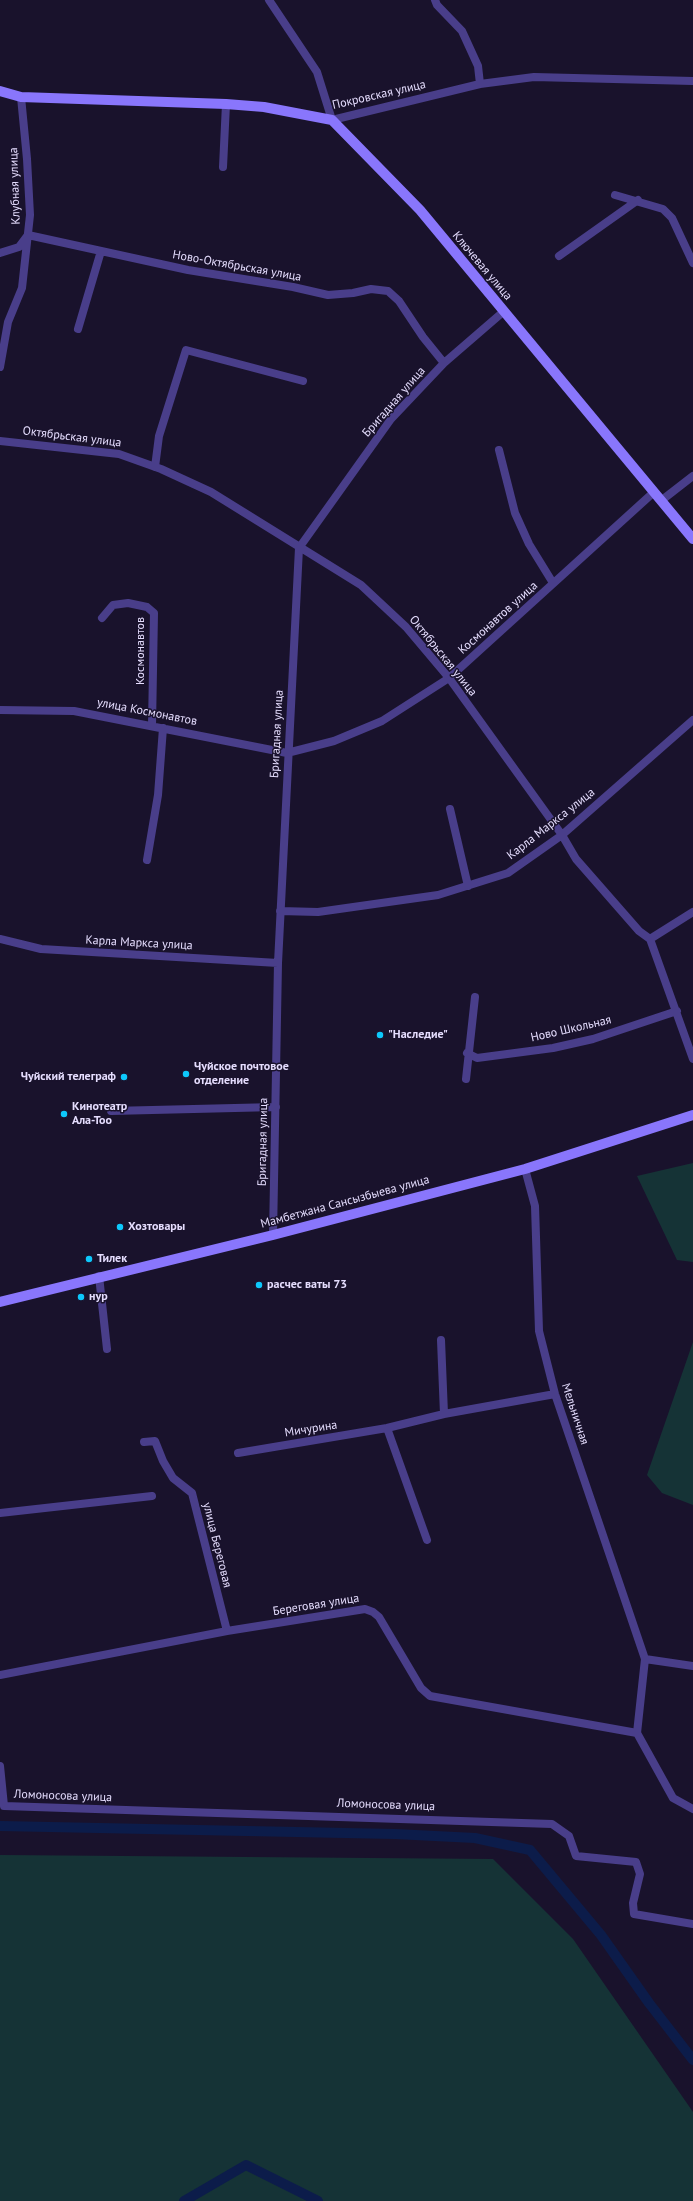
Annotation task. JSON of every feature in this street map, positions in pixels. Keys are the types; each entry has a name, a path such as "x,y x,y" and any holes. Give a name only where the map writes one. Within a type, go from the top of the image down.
{"street":[{"name":"Ключевая улица","path":"269,0 317,72 332,120 420,210 693,539"},
{"path":"435,0 437,5 462,31 478,66 480,84"},
{"name":"Покровская улица","path":"0,91 21,97 226,104 264,107 332,120 480,84 534,77 693,81"},
{"name":"Клубная улица","path":"0,367 8,322 22,288 30,215 28,167 21,97"},
{"path":"223,167 226,104"},
{"path":"615,195 663,208 672,218 693,263"},
{"path":"560,256 638,200"},
{"path":"0,253 19,247 28,235"},
{"name":"Ново-Октябрьская улица","path":"28,235 188,270 293,287 328,295 354,293 371,289 388,291 399,301 423,337 444,363"},
{"path":"78,329 101,251"},
{"name":"Бригадная улица","path":"273,1235 280,911 287,752 299,548 391,419 444,363 504,312"},
{"path":"155,467 159,436 186,350 303,380"},
{"name":"Октябрьская улица","path":"0,440 119,454 155,467 211,492 299,548 361,585 406,627 449,678 562,835 576,860 639,931 650,939 693,1059"},
{"name":"Космонавтов улица","path":"499,450 515,513 529,544 554,583"},
{"path":"662,500 693,476"},
{"name":"Космонавтов улица","path":"287,752 334,741 382,721 449,678 654,492"},
{"name":"Космонавтов","path":"102,618 113,606 128,603 147,607 154,613 152,726"},
{"name":"улица Космонавтов","path":"0,710 74,711 287,752"},
{"name":"Карла Маркса улица","path":"280,911 318,912 438,895 508,873 562,835 693,720"},
{"path":"147,860 158,795 163,728"},
{"path":"450,809 468,886"},
{"path":"650,939 693,912"},
{"name":"Карла Маркса улица","path":"0,939 41,949 278,964"},
{"path":"466,1079 467,1053 475,997"},
{"name":"Ново Школьная","path":"467,1053 477,1058 553,1048 593,1039 677,1011"},
{"path":"111,1111 276,1107"},
{"name":"Мамбетжана Сансызбыева улица","path":"0,1302 99,1276 273,1235 525,1169 693,1116"},
{"name":"Мельничная","path":"525,1169 535,1206 539,1331 555,1394 645,1659 637,1733"},
{"path":"99,1276 107,1349"},
{"path":"441,1340 444,1414"},
{"name":"Мичурина","path":"238,1453 387,1428 444,1414 555,1394"},
{"path":"387,1428 427,1540"},
{"name":"улица Береговая","path":"144,1442 156,1441 163,1461 173,1478 192,1493 227,1631"},
{"path":"0,1513 152,1496"},
{"name":"Береговая улица","path":"0,1675 227,1631 365,1609 373,1612 379,1617 421,1688 430,1696 637,1733"},
{"path":"645,1659 693,1666"},
{"path":"637,1733 673,1798 693,1809"},
{"name":"Ломоносова улица","path":"0,1766 4,1806 552,1824 569,1836 576,1856 636,1862 640,1874 633,1903 634,1914 693,1924"}],"green space":[{"path":"693,1163 693,1262 677,1260 637,1176"},
{"path":"693,1342 693,1505 662,1493 647,1475"},
{"path":"0,1855 493,1859 573,1939 693,2112 693,2201 0,2201"}],"waterway":[{"path":"0,1826 395,1834 475,1838 530,1850 601,1935 649,2003 693,2060"},
{"path":"184,2201 246,2165 318,2201"}],"place":[{"name":"\"Наследие\"","path":"380,1035"},
{"name":"Чуйское почтовое отделение","path":"186,1074"},
{"name":"Чуйский телеграф","path":"124,1077"},
{"name":"Кинотеатр Ала-Тоо","path":"64,1114"},
{"name":"Хозтовары","path":"120,1227"},
{"name":"Тилек","path":"89,1259"},
{"name":"расчес ваты 73","path":"259,1285"},
{"name":"нур","path":"81,1297"}]}
